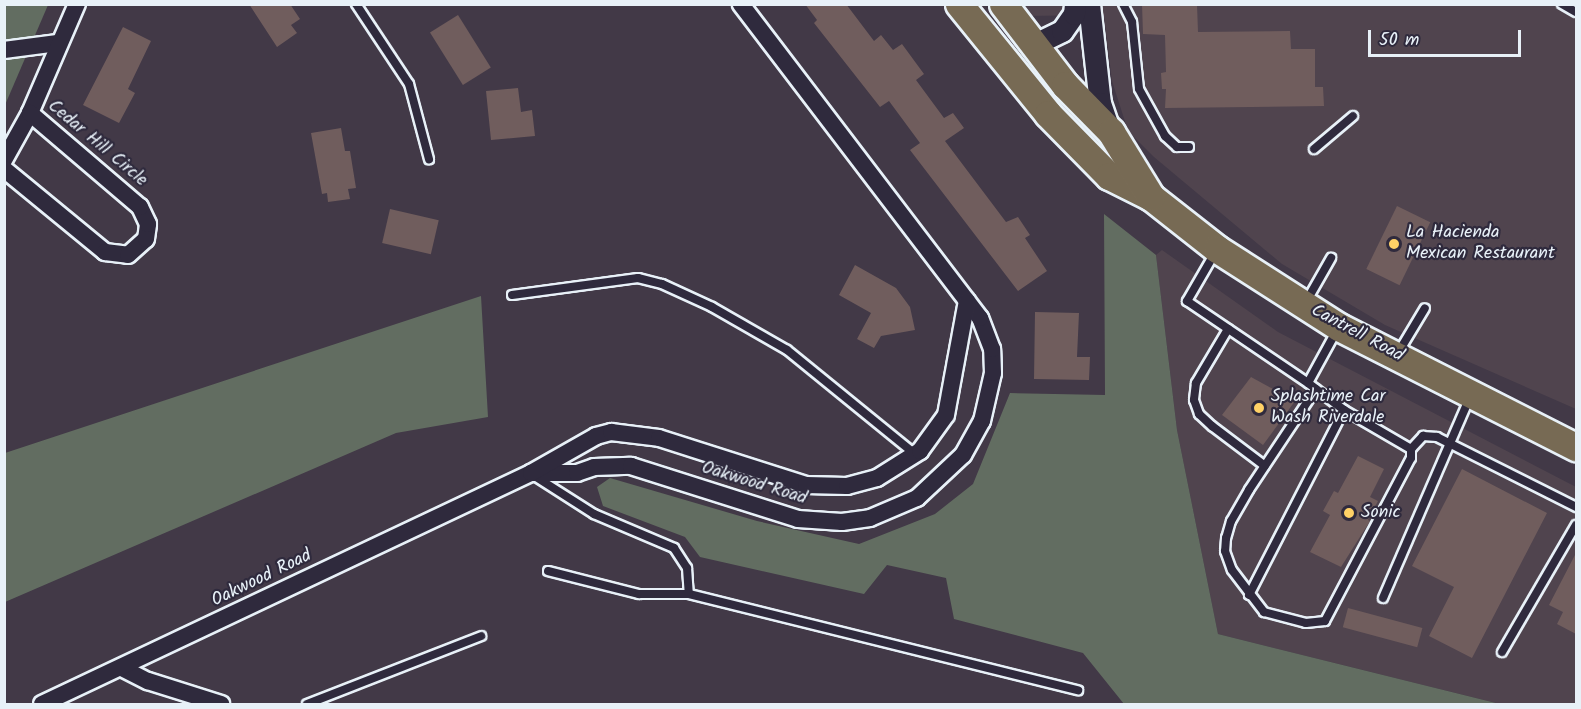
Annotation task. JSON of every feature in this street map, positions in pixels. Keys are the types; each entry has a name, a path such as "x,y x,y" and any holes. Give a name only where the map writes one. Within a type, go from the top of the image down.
{"main road":[{"name":"Cantrell Road","path":"959,4 995,52 1109,176 1151,197 1217,249 1339,327 1576,447"},
{"name":"Cantrell Road","path":"1003,4 1033,45 1111,132 1151,197"}],"street":[{"path":"4,160 30,113 58,43 77,4"},
{"name":"Oakwood Road","path":"531,473 577,473 594,467 631,466 812,521 842,522 894,510 937,483 963,455 982,421 993,374 992,349 985,328 741,4"},
{"path":"1033,45 1062,32 1074,14 1075,4"},
{"path":"1089,4 1100,103 1111,132"},
{"path":"4,50 58,43"},
{"name":"Cedar Hill Circle","path":"4,169 105,252 128,255 146,239 148,224 140,207 30,113"},
{"name":"Oakwood Road","path":"42,705 124,669 531,473 583,442 611,432 659,438 795,481 833,487 877,478 915,455 928,442 950,406 967,302"},
{"path":"124,669 148,681 221,705"}],"lane":[{"path":"356,4 409,84 429,159"},
{"path":"1123,4 1132,22 1139,88 1165,136 1178,147 1189,147"},
{"path":"1562,4 1576,12"},
{"path":"1314,149 1353,116"},
{"path":"1217,249 1187,301 1344,410 1411,449"},
{"path":"1304,305 1331,258"},
{"path":"512,295 638,278 662,284 721,312 787,350 915,455"},
{"path":"1396,356 1425,308"},
{"path":"1308,383 1339,327"},
{"path":"1228,329 1196,383 1194,400 1199,414 1265,466"},
{"path":"1316,389 1231,521 1226,538 1225,551 1232,570 1264,612 1306,623 1325,621 1407,467 1411,449 1417,439 1429,434 1576,507"},
{"path":"1383,598 1471,393"},
{"path":"1249,595 1344,410"},
{"path":"531,473 594,514 674,548 687,568 689,594"},
{"path":"1502,652 1576,525"},
{"path":"548,572 639,594 689,594 1078,690"},
{"path":"307,705 481,636"}],"shaded area":[{"path":"1015,5 1576,5 1576,409 1385,325 1282,264 1154,157 1128,131 1112,81 1104,15 1023,16"},
{"path":"1162,250 1278,332 1576,487 1576,704 1500,704 1218,634 1177,430 1156,255"}],"green space":[{"path":"5,5 48,5 5,105"},
{"path":"1104,214 1156,255 1177,430 1218,634 1500,704 1124,704 1083,653 954,619 946,578 887,565 864,594 700,557 685,537 603,506 597,487 610,478 757,521 859,544 935,514 973,484 1010,393 1105,395"},
{"path":"481,296 488,417 396,433 5,602 5,453"}],"building":[{"path":"249,4 290,4 300,19 291,25 297,33 277,47"},
{"path":"805,4 846,4 874,41 881,35 893,50 902,44 924,74 916,80 944,118 953,113 964,128 945,141 1006,222 1018,217 1030,235 1025,238 1047,271 1018,291 910,150 920,143 889,101 880,107 814,23 817,20"},
{"path":"1142,4 1197,4 1198,32 1290,31 1291,49 1315,49 1315,87 1323,87 1324,106 1165,108 1166,89 1162,89 1161,73 1166,72 1165,35 1143,34"},
{"path":"458,15 491,68 463,85 430,32"},
{"path":"123,27 151,41 128,89 135,93 119,123 83,105"},
{"path":"518,88 521,112 532,110 535,136 491,140 486,91"},
{"path":"341,128 345,151 350,151 356,188 348,189 350,199 328,202 327,193 322,194 311,133"},
{"name":"La Hacienda Mexican Restaurant","path":"1397,206 1430,222 1400,285 1366,269"},
{"path":"390,209 439,220 431,254 382,243"},
{"path":"855,265 896,288 910,307 915,330 881,336 874,348 857,339 871,313 839,295"},
{"path":"1035,312 1079,313 1077,357 1090,357 1089,380 1034,379"},
{"name":"Splashtime Car Wash Riverdale","path":"1251,377 1295,401 1263,445 1222,415"},
{"name":"Sonic","path":"1358,456 1384,469 1370,497 1378,501 1368,520 1370,521 1341,567 1310,552 1330,515 1323,511 1334,491 1338,493"},
{"path":"1462,469 1547,513 1472,658 1429,636 1454,587 1412,566"},
{"path":"1576,553 1576,634 1557,624 1563,612 1549,605"},
{"path":"1348,608 1422,628 1417,647 1343,627"}],"place":[{"name":"La Hacienda Mexican Restaurant","path":"1394,244"},
{"name":"Splashtime Car Wash Riverdale","path":"1259,408"},
{"name":"Sonic","path":"1349,513"}]}
